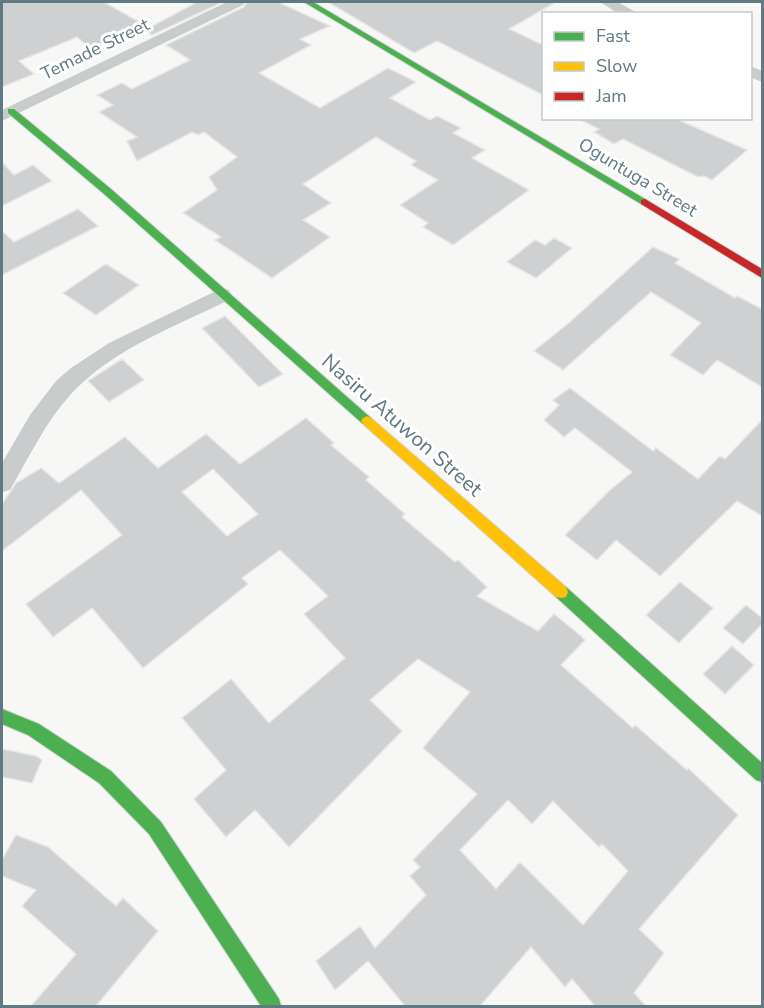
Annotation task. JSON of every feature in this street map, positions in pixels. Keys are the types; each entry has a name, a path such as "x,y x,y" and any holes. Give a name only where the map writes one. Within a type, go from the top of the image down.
{"street":[{"name":"Temade Street","path":"6,113 238,2"},
{"name":"Oguntuga Street","path":"308,2 566,153 762,274"},
{"path":"607,2 628,12"},
{"name":"Nasiru Atuwon Street","path":"6,113 107,191 222,295 559,590 762,774"},
{"path":"2,483 38,419 65,386 104,356 222,295"},
{"path":"2,717 33,729 105,777 155,828 272,1006"}],"building":[{"path":"2,2 104,2 148,27 120,40 116,37 90,48 77,37 19,61 34,74 2,87"},
{"path":"197,2 223,2 152,35 145,30"},
{"path":"247,2 278,2 330,26 300,39 311,45 259,73 320,108 388,68 416,82 390,98 430,120 437,116 461,128 453,133 485,150 472,158 529,190 453,245 423,227 428,223 400,205 438,180 411,165 416,161 376,137 303,184 331,203 303,220 330,237 272,278 215,240 221,237 183,213 217,190 209,177 237,157 204,132 198,135 192,132 137,161 127,141 137,137 99,112 113,105 97,95 122,83 132,89 190,60 166,45 244,7"},
{"path":"328,2 556,2 509,29 542,45 542,94 437,41 414,53"},
{"path":"581,120 679,120 747,150 712,180 704,176 698,177 623,139 614,144 594,132 599,129"},
{"path":"2,162 14,175 33,165 52,181 2,206"},
{"path":"78,209 98,226 2,275 2,231 14,242"},
{"path":"554,238 572,248 536,278 507,262 535,240 545,245"},
{"path":"653,247 679,259 675,263 735,298 737,296 762,309 762,387 717,360 703,375 670,355 701,323 651,292 563,370 534,351 570,322"},
{"path":"106,264 139,285 96,315 63,293"},
{"path":"225,316 283,374 259,387 202,328"},
{"path":"122,359 144,380 109,402 88,381"},
{"path":"570,388 653,451 656,448 698,479 720,456 725,459 762,420 762,516 737,501 660,576 616,540 597,560 565,535 609,491 632,472 575,428 564,437 544,420 559,405 553,400"},
{"path":"306,418 334,443 331,445 369,477 366,480 405,514 402,517 455,562 458,560 487,587 477,596 538,631 554,614 581,636 585,640 561,665 633,728 635,725 687,770 688,768 738,815 639,929 664,953 634,993 646,1006 595,1006 572,979 565,987 531,947 480,1006 405,1006 368,961 335,990 316,961 360,926 375,948 426,895 410,876 420,867 413,860 477,794 423,748 470,692 418,659 370,700 402,731 289,847 255,810 226,837 194,799 226,770 182,718 231,679 269,723 345,658 304,614 328,596 280,550 242,578 248,584 143,668 92,608 53,637 26,604 122,535 81,490 2,551 2,504 16,483 41,468 59,483 125,437 158,468 206,434 240,464","holes":["213,469 258,514 227,536 182,492","508,800 532,824 553,801 599,847 602,844 628,871 583,925 520,862 496,889 460,850"]},
{"path":"680,582 713,608 679,643 646,615"},
{"path":"746,605 762,618 762,624 743,644 723,628"},
{"path":"732,646 754,665 725,694 703,674"},
{"path":"2,749 36,756 42,760 32,783 2,777"},
{"path":"16,835 48,847 116,906 123,898 158,931 96,1006 31,1006 76,954 22,906 36,890 2,876 2,860"}],"traffic: fast":[{"path":"308,2 645,202"},
{"path":"11,111 107,191 367,421"},
{"path":"561,592 762,774"},
{"path":"2,717 33,729 105,777 155,828 272,1006"}],"traffic: slow":[{"path":"367,421 561,592"}],"traffic: jam":[{"path":"645,202 762,274"}]}
